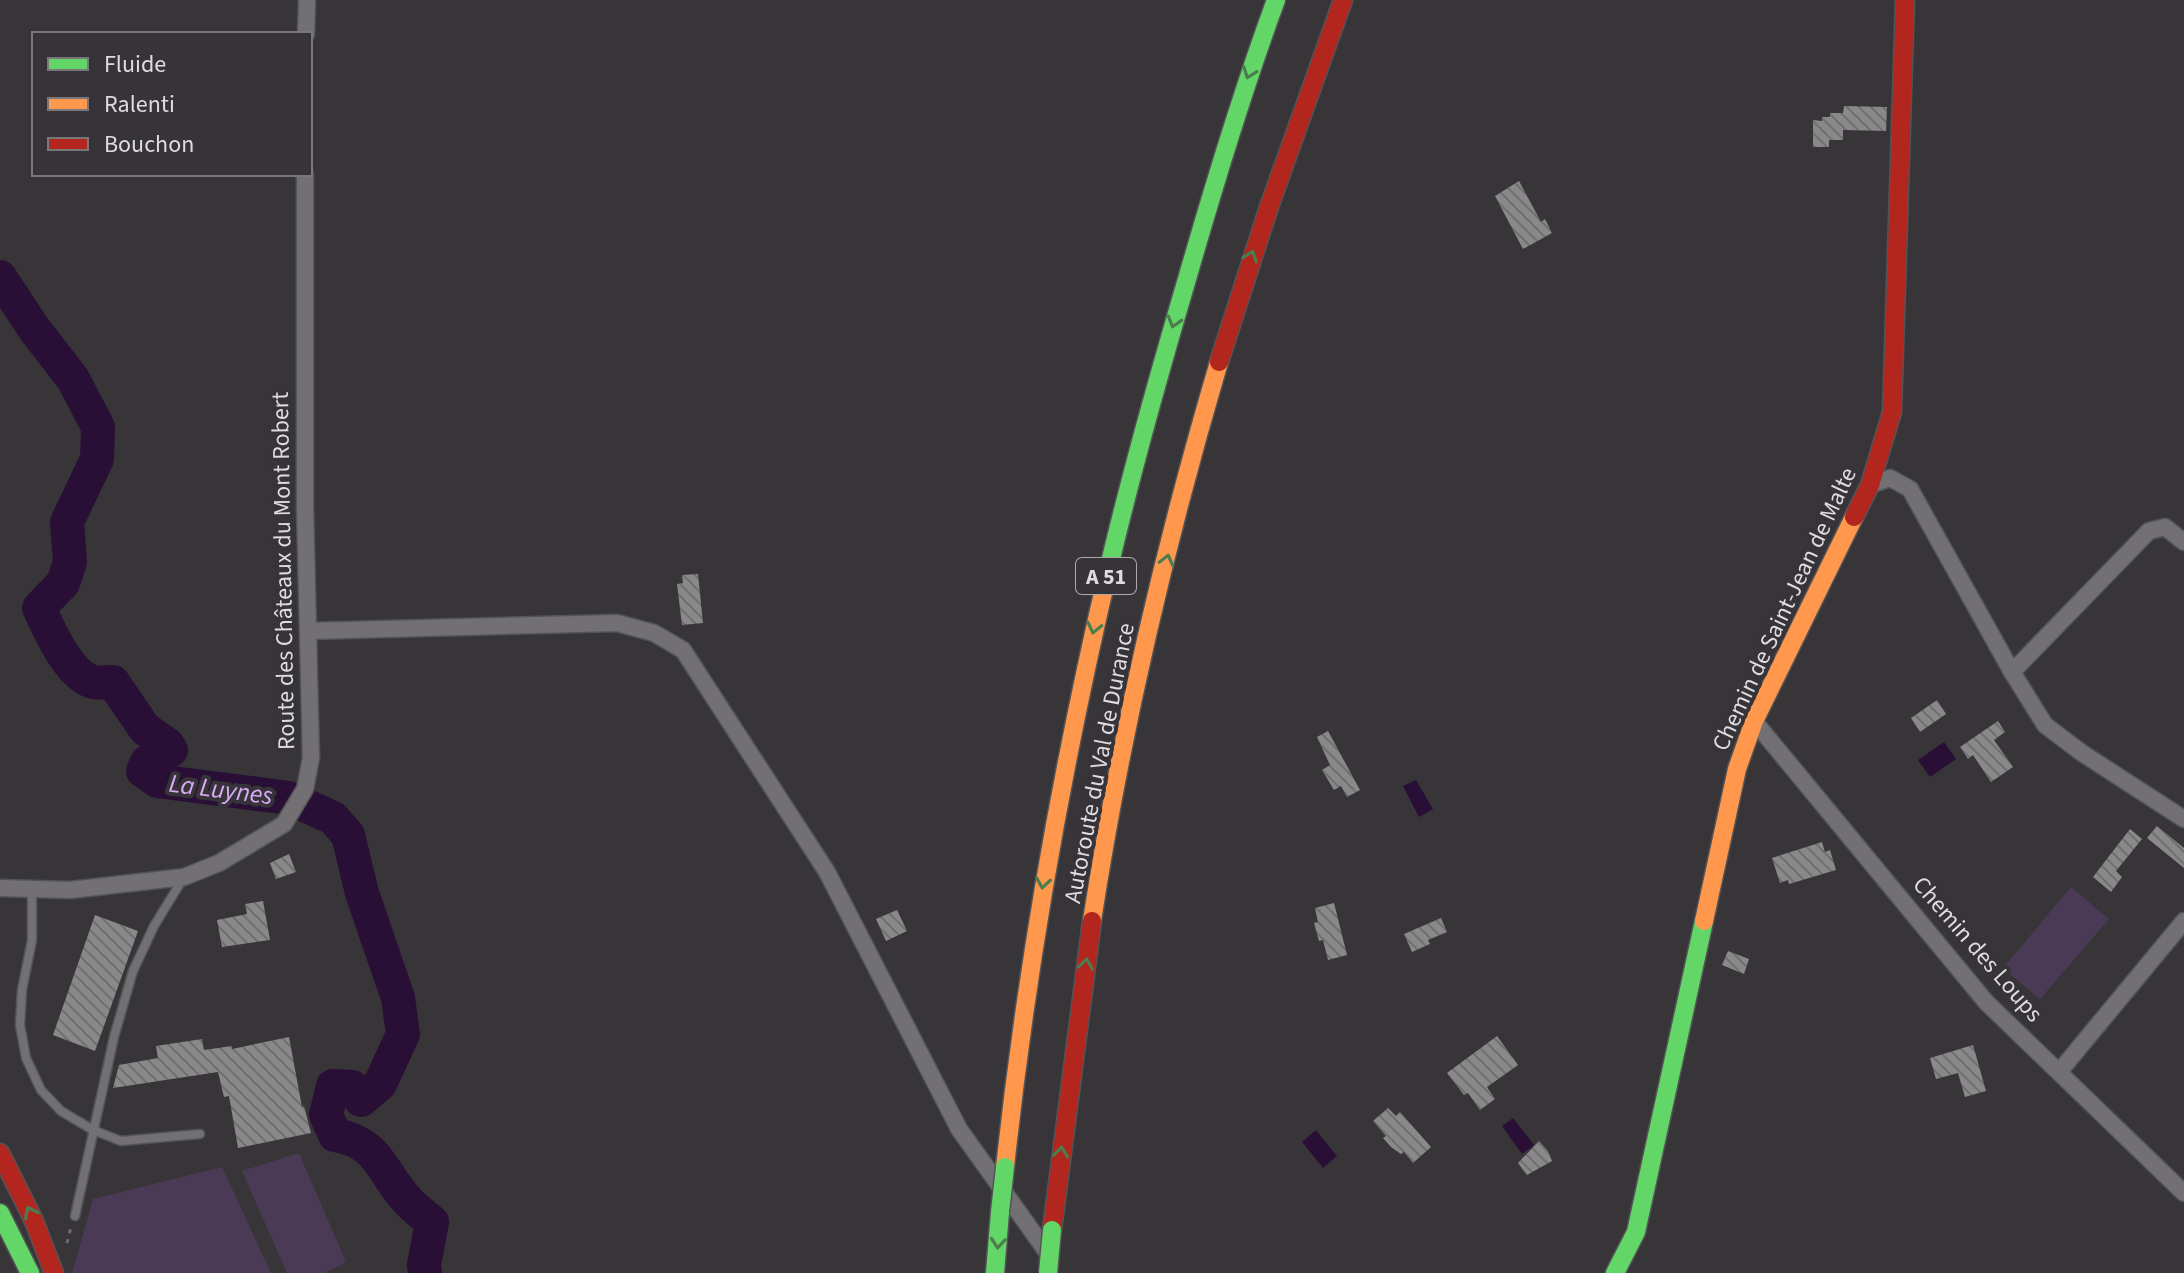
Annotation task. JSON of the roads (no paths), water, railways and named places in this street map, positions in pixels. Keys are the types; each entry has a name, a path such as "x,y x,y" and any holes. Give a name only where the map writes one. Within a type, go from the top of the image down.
{"main road":[{"name":"Autoroute du Val de Durance","path":"995,1273 1024,1001 1050,840 1085,669 1121,511 1209,196 1276,0"},
{"name":"Autoroute du Val de Durance","path":"1048,1273 1076,1026 1104,845 1135,690 1193,452 1222,350 1309,88 1343,0"},
{"path":"1309,88 1353,0"},
{"name":"Chemin de Saint-Jean de Malte","path":"1615,1273 1636,1232 1737,769 1754,721 1870,485 1892,412 1905,0"},
{"path":"0,1153 34,1221 54,1273"},
{"path":"0,1213 30,1273"}],"street":[{"path":"306,32 307,0"},
{"name":"Route des Châteaux du Mont Robert","path":"0,888 70,890 184,877 219,863 284,824 305,789 311,758 305,507 305,176"},
{"path":"1870,485 1890,478 1910,489 2045,725 2082,753 2184,819"},
{"path":"2012,672 2149,531 2165,527 2184,542"},
{"path":"309,631 617,623 654,633 683,650 827,872 959,1129 1062,1273"},
{"name":"Chemin des Loups","path":"1754,721 1986,1002 2184,1193"},
{"path":"2059,1072 2184,921"}],"lane":[{"path":"75,1216 114,1037 133,971 154,926 184,877"},
{"path":"32,890 32,940 22,990 20,1025 26,1058 41,1090 61,1111 93,1130 121,1141 200,1134"}],"waterway":[{"name":"La Luynes","path":"0,277 73,379 98,427 97,459 67,522 70,562 63,583 39,608 60,650 84,677 93,682 113,682 145,729 167,744 171,750 147,762 143,771 157,781 289,798 333,818 348,835 362,893 398,998 403,1034 380,1084 361,1100 352,1087 333,1086 326,1115 335,1135 350,1139 371,1152 408,1201 432,1222 425,1273"}]}
